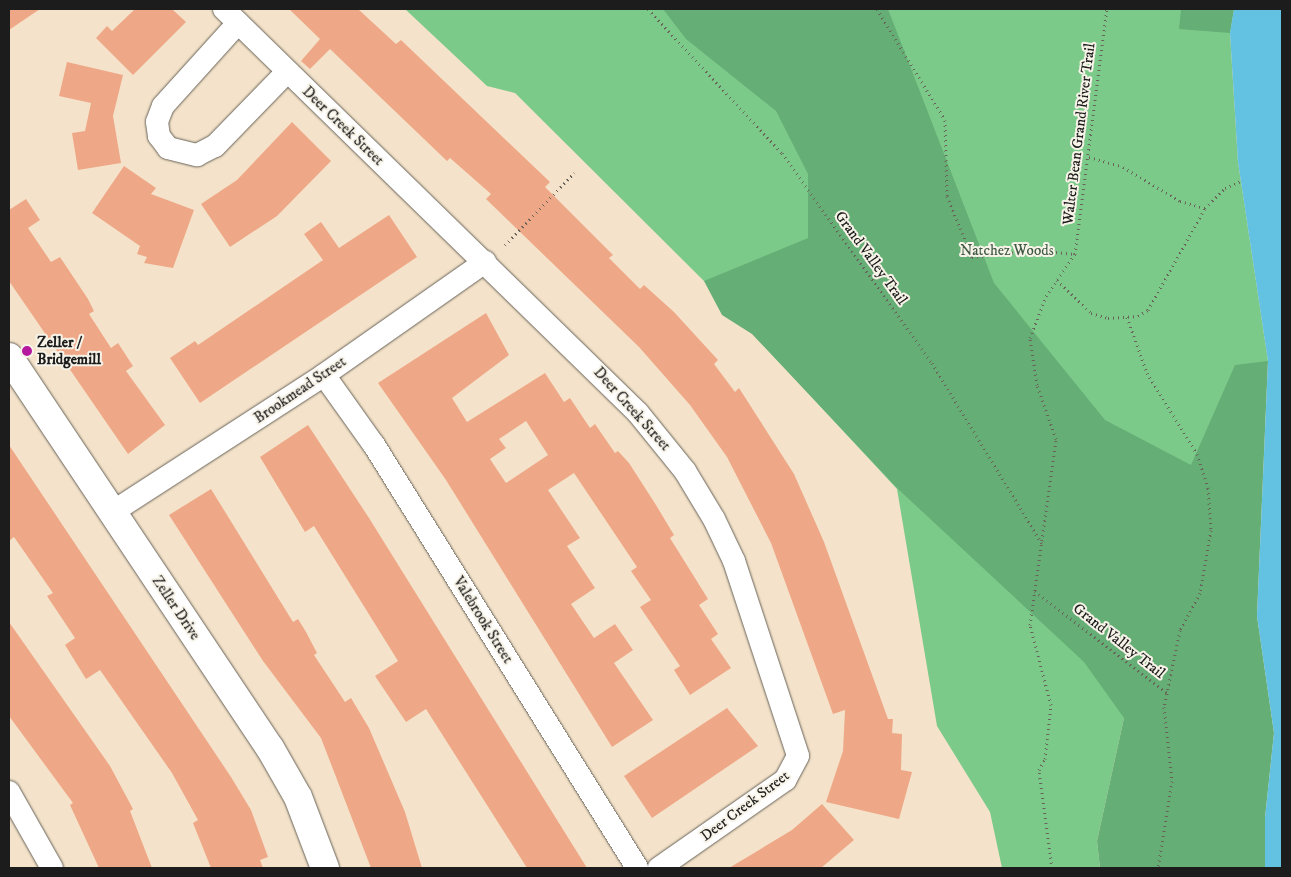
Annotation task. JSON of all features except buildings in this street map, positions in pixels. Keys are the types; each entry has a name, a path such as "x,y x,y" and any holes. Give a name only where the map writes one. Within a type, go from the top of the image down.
{"street":[{"path":"231,16 162,106 157,122 159,136 168,148 197,155 215,146 287,72"},
{"name":"Deer Creek Street","path":"231,16 638,413 685,471 734,561 798,747 796,765 785,780 659,868"},
{"name":"Brookmead Street","path":"111,513 324,374 485,262"},
{"name":"Zeller Drive","path":"9,357 111,513 270,748 298,797 325,868"},
{"name":"Valebrook Street","path":"324,374 374,445 637,868"},
{"path":"9,792 52,868"}],"path":[{"name":"Grand Valley Trail","path":"648,9 782,154 932,362 1043,545"},
{"path":"877,9 945,120 947,196 972,257 1036,250 1075,254"},
{"name":"Walter Bean Grand River Trail","path":"1052,868 1039,770 1046,759 1051,705 1030,625 1043,545 1056,439 1037,386 1030,338 1058,280 1075,254 1107,9"},
{"path":"1089,157 1122,166 1180,201 1205,208"},
{"path":"505,245 574,173"},
{"path":"1058,280 1091,313 1108,318 1127,317 1148,310 1205,208 1225,188 1241,181"},
{"path":"1127,317 1146,373 1187,434 1208,488 1211,530 1200,593 1180,630 1167,693"},
{"name":"Grand Valley Trail","path":"1035,590 1167,693 1164,707 1172,781 1158,868"}],"green space":[{"name":"Natchez Woods","path":"405,9 1234,9 1230,33 1238,162 1268,361 1124,718 1097,841 1100,868 1002,868 990,812 937,726 897,489 704,281 515,93 487,86"},
{"path":"663,9 888,9 994,283 1105,420 1191,465 1235,365 1268,361 1257,616 1274,733 1265,818 1265,868 1100,868 1097,841 1124,718 1084,662 898,489 752,334 722,315 704,281 808,238 808,174 776,111 686,39"},
{"path":"1181,9 1234,9 1230,33 1179,29"}],"water":[{"path":"1234,9 1282,9 1282,868 1265,868 1265,818 1274,733 1257,616 1268,361 1238,162 1230,33"}],"place":[{"name":"Zeller / Bridgemill","path":"27,351"}]}
